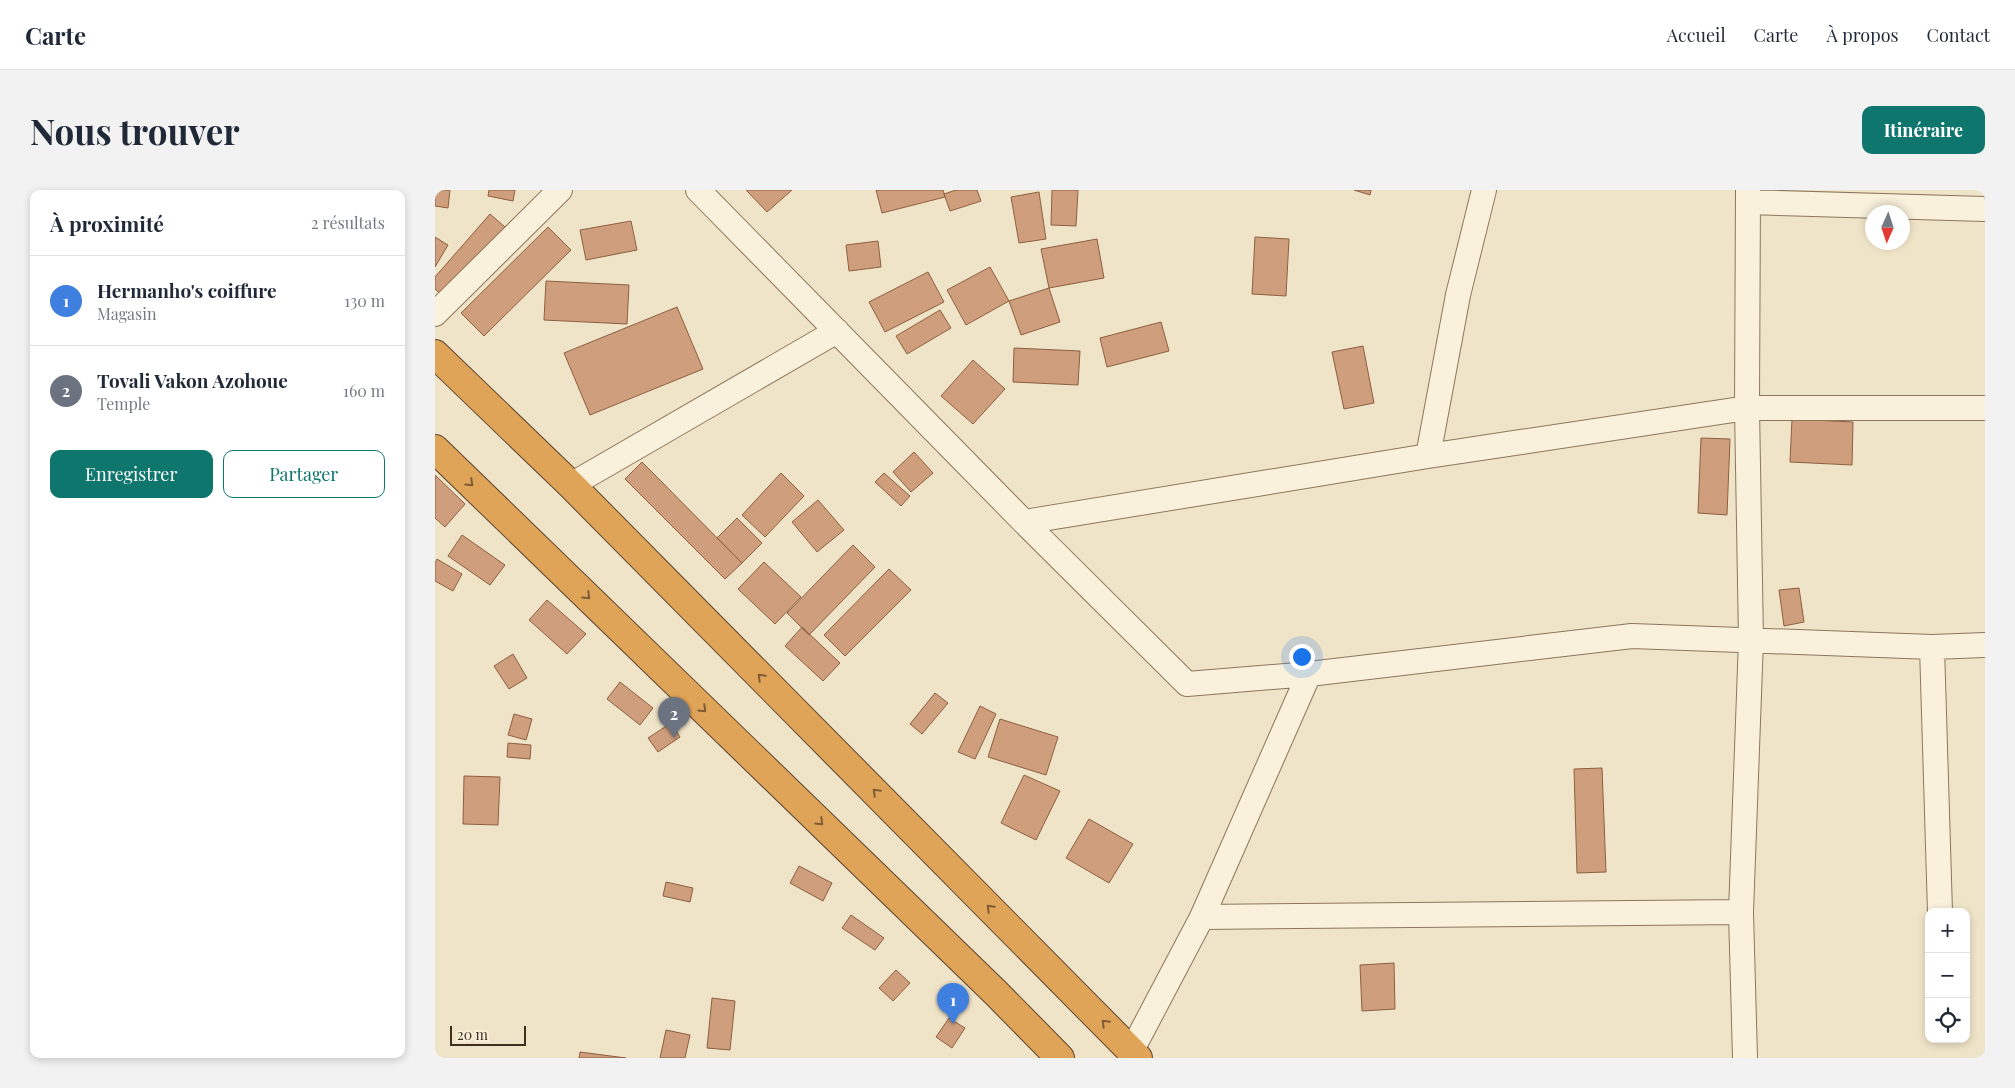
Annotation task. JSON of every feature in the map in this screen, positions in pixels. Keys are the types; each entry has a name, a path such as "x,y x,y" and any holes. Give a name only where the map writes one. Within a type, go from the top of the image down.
{"highway":[{"path":"435,354 571,485 1135,1054"},
{"path":"435,449 996,993 1060,1058"}],"street":[{"path":"435,314 560,190"},
{"path":"698,190 1024,522 1187,684 1309,674 1633,636 1932,647 1985,645"},
{"path":"1428,456 1458,295 1485,190"},
{"path":"1745,1058 1741,912 1751,640 1747,408 1748,196 1985,210"},
{"path":"571,485 837,330"},
{"path":"1024,522 1428,456 1747,408 1985,408"},
{"path":"1932,647 1940,908"},
{"path":"1135,1054 1202,917 1309,674"},
{"path":"1202,917 1741,912"}],"building":[{"path":"435,190 450,190 448,208 435,206"},
{"path":"489,190 515,190 513,201 488,196"},
{"path":"746,190 792,190 767,212"},
{"path":"876,190 943,190 945,197 882,213"},
{"path":"956,190 977,190 981,201 950,211 944,194"},
{"path":"1052,190 1078,190 1076,226 1051,225"},
{"path":"1354,190 1371,190 1370,195"},
{"path":"1039,192 1046,239 1019,243 1011,197"},
{"path":"490,214 505,227 444,297 435,289 435,277"},
{"path":"631,221 637,250 586,260 580,230"},
{"path":"548,227 571,250 484,336 461,313"},
{"path":"435,237 448,245 435,267"},
{"path":"1255,237 1289,239 1286,296 1252,294"},
{"path":"1097,239 1104,278 1049,288 1041,249"},
{"path":"878,241 881,267 849,271 846,245"},
{"path":"990,267 1009,301 966,325 947,290"},
{"path":"928,272 944,302 885,332 869,302"},
{"path":"546,281 629,285 627,324 544,320"},
{"path":"1049,288 1060,322 1021,335 1009,301"},
{"path":"677,307 703,369 590,415 564,353"},
{"path":"940,310 951,328 907,354 896,336"},
{"path":"1161,322 1169,351 1107,367 1100,338"},
{"path":"1363,346 1374,403 1344,409 1332,352"},
{"path":"1014,348 1080,351 1078,385 1013,382"},
{"path":"973,360 1005,389 973,424 941,396"},
{"path":"1792,419 1853,422 1852,465 1790,462"},
{"path":"1701,438 1730,439 1727,515 1698,513"},
{"path":"914,452 933,473 911,492 893,472"},
{"path":"642,462 742,563 725,579 625,479"},
{"path":"781,473 804,496 765,537 742,515"},
{"path":"884,473 910,496 901,506 875,482"},
{"path":"435,475 465,504 445,527 435,518"},
{"path":"818,500 844,530 817,552 792,522"},
{"path":"737,518 762,543 742,563 717,538"},
{"path":"462,535 505,565 490,585 448,556"},
{"path":"853,545 875,567 809,635 787,613"},
{"path":"437,559 462,574 453,591 435,581 435,563"},
{"path":"764,562 801,597 775,624 738,589"},
{"path":"889,569 911,590 845,656 824,635"},
{"path":"1799,588 1804,622 1784,626 1779,590"},
{"path":"547,600 586,634 567,654 529,620"},
{"path":"802,627 840,663 823,681 785,646"},
{"path":"513,654 527,678 509,689 494,666"},
{"path":"620,682 653,708 640,725 607,699"},
{"path":"935,693 948,703 922,734 910,724"},
{"path":"980,706 996,714 975,759 958,752"},
{"path":"514,714 532,719 526,740 508,735"},
{"path":"1000,719 1058,737 1046,775 988,757"},
{"path":"671,723 680,737 658,752 648,738"},
{"path":"508,743 531,745 530,759 507,757"},
{"path":"1602,768 1606,872 1577,873 1574,769"},
{"path":"1024,775 1060,791 1036,840 1001,823"},
{"path":"464,776 500,777 498,825 463,824"},
{"path":"1089,819 1133,844 1109,883 1066,858"},
{"path":"799,866 832,883 823,901 790,883"},
{"path":"666,882 693,888 690,902 663,896"},
{"path":"851,915 884,938 875,950 842,928"},
{"path":"1394,963 1395,1009 1362,1011 1360,965"},
{"path":"896,970 910,983 893,1001 879,988"},
{"path":"712,998 735,1001 730,1050 707,1048"},
{"path":"949,1018 965,1028 952,1048 936,1037"},
{"path":"666,1030 690,1035 685,1058 660,1058"},
{"path":"580,1052 626,1058 579,1058"}],"place":[{"name":"Tovali Vakon Azohoue","path":"674,738"},
{"name":"Hermanho's coiffure","path":"953,1024"}]}
